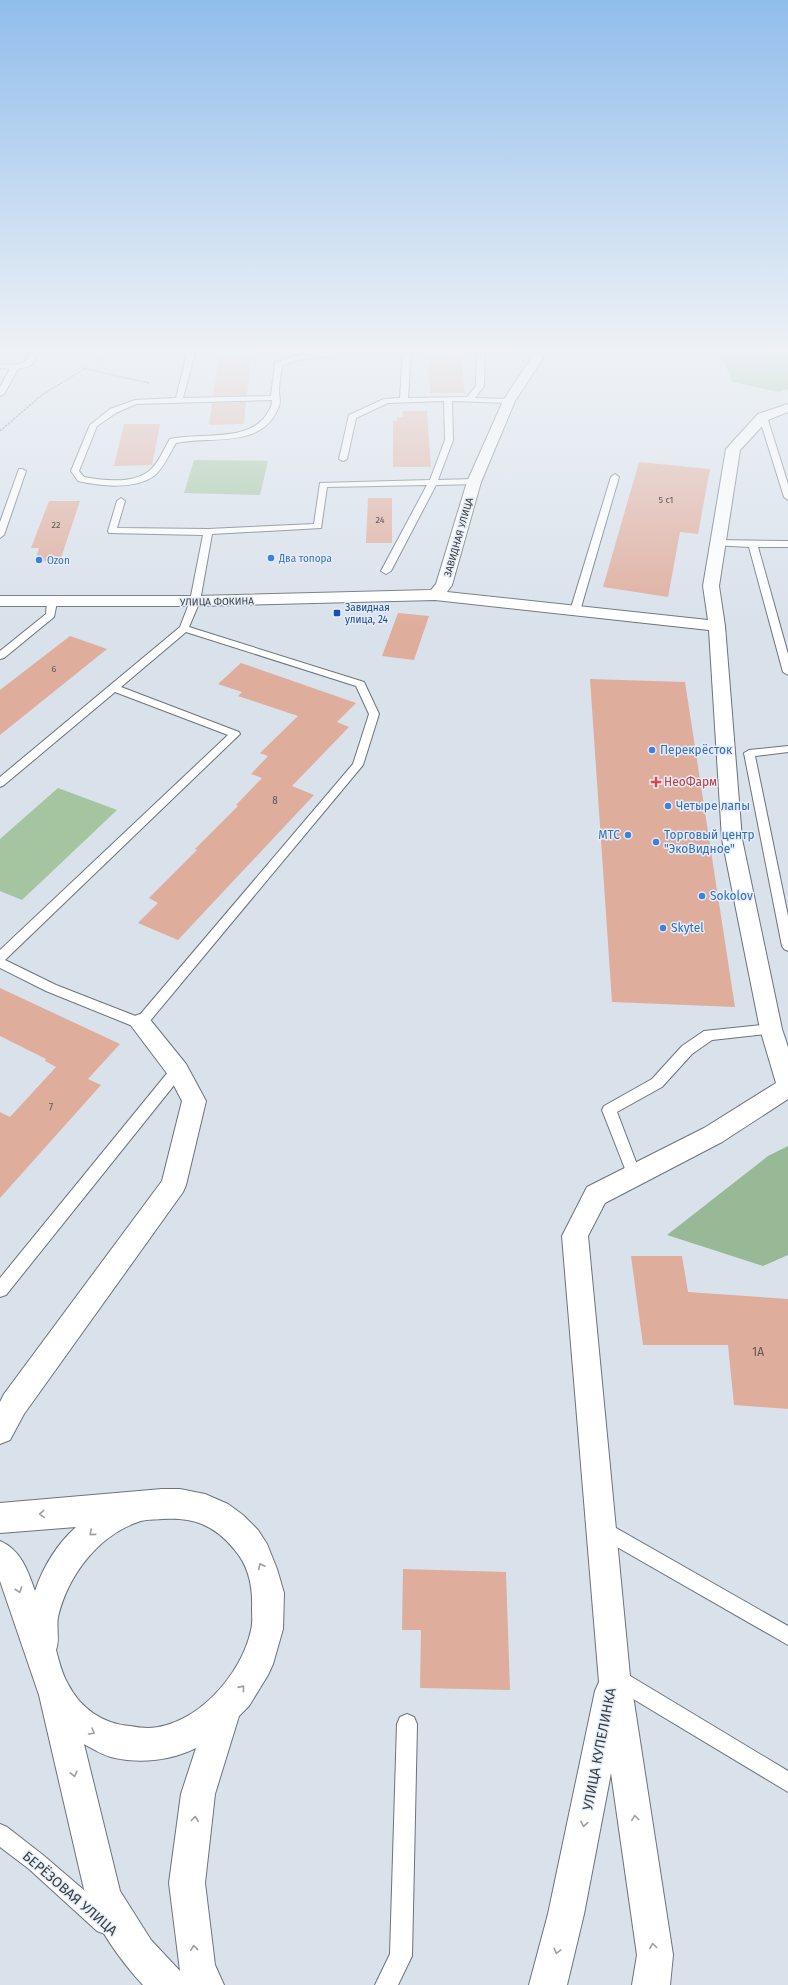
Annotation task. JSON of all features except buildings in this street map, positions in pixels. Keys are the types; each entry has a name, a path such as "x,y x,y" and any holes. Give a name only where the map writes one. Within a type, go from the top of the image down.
{"street":[{"name":"ЗАВИДНАЯ УЛИЦА","path":"435,595 444,585 474,482 492,442"},
{"path":"614,1676 575,1236 596,1195 713,1135 788,1086 771,1029 732,839 717,626 711,586 716,543 733,449 740,442"},
{"name":"УЛИЦА ФОКИНА","path":"0,601 195,601 435,595 575,612 717,626"},
{"path":"0,1430 7,1400 174,1185 194,1100 178,1070 140,1023"},
{"path":"0,1518 137,1507 169,1502 201,1507 228,1522 250,1544 265,1574 270,1609 265,1646 249,1680 224,1711 192,1733 163,1743 133,1745 104,1738 79,1724 55,1695"},
{"path":"42,1658 42,1618 54,1580 76,1547 105,1521 137,1507"},
{"path":"0,1556 13,1573 55,1695 104,1898 138,1953 168,1985"},
{"name":"УЛИЦА КУПЕЛИНКА","path":"548,1985 566,1914 614,1676"},
{"name":"УЛИЦА КУПЕЛИНКА","path":"614,1676 655,1955 651,1985"},
{"path":"205,1985 197,1967 187,1883 198,1794 224,1711"}],"lane":[{"path":"87,442 75,471 80,479 101,483 146,478 157,468 172,442"},
{"path":"343,459 347,442"},
{"path":"386,571 433,483 448,442"},
{"path":"771,442 788,496"},
{"path":"0,535 22,472"},
{"path":"575,612 615,477"},
{"path":"121,501 112,531 208,532 318,526 322,485 474,482"},
{"path":"0,783 112,687 184,628 195,601 208,532"},
{"path":"716,543 788,544"},
{"path":"753,544 788,672"},
{"path":"0,656 51,615 52,602"},
{"path":"0,963 51,988 140,1023 358,766 374,714 360,684 184,628"},
{"path":"0,957 235,734 112,687"},
{"path":"788,749 749,753 788,946"},
{"path":"634,1175 609,1110 656,1083 687,1050 709,1035 771,1029"},
{"path":"0,1290 178,1070"},
{"path":"600,1528 788,1636"},
{"path":"614,1676 788,1782"},
{"path":"386,1985 401,1956 407,1724"},
{"name":"БЕРЁЗОВАЯ УЛИЦА","path":"0,1834 36,1862 138,1953"}],"green space":[{"path":"194,460 268,461 260,495 184,493"},
{"path":"58,788 117,810 22,900 0,891 0,839"},
{"path":"788,1146 788,1255 763,1266 667,1235 768,1156"}],"place":[{"name":"Два топора","path":"271,558"},
{"name":"Ozon","path":"39,560"},
{"name":"Завидная улица, 24","path":"337,613"},
{"name":"Перекрёсток","path":"652,750"},
{"name":"НеоФарм","path":"656,782"},
{"name":"Четыре лапы","path":"668,806"},
{"name":"МТС","path":"628,835"},
{"name":"Торговый центр \"ЭкоВидное\"","path":"656,842"},
{"name":"Sokolov","path":"702,896"},
{"name":"Skytel","path":"663,928"}]}
